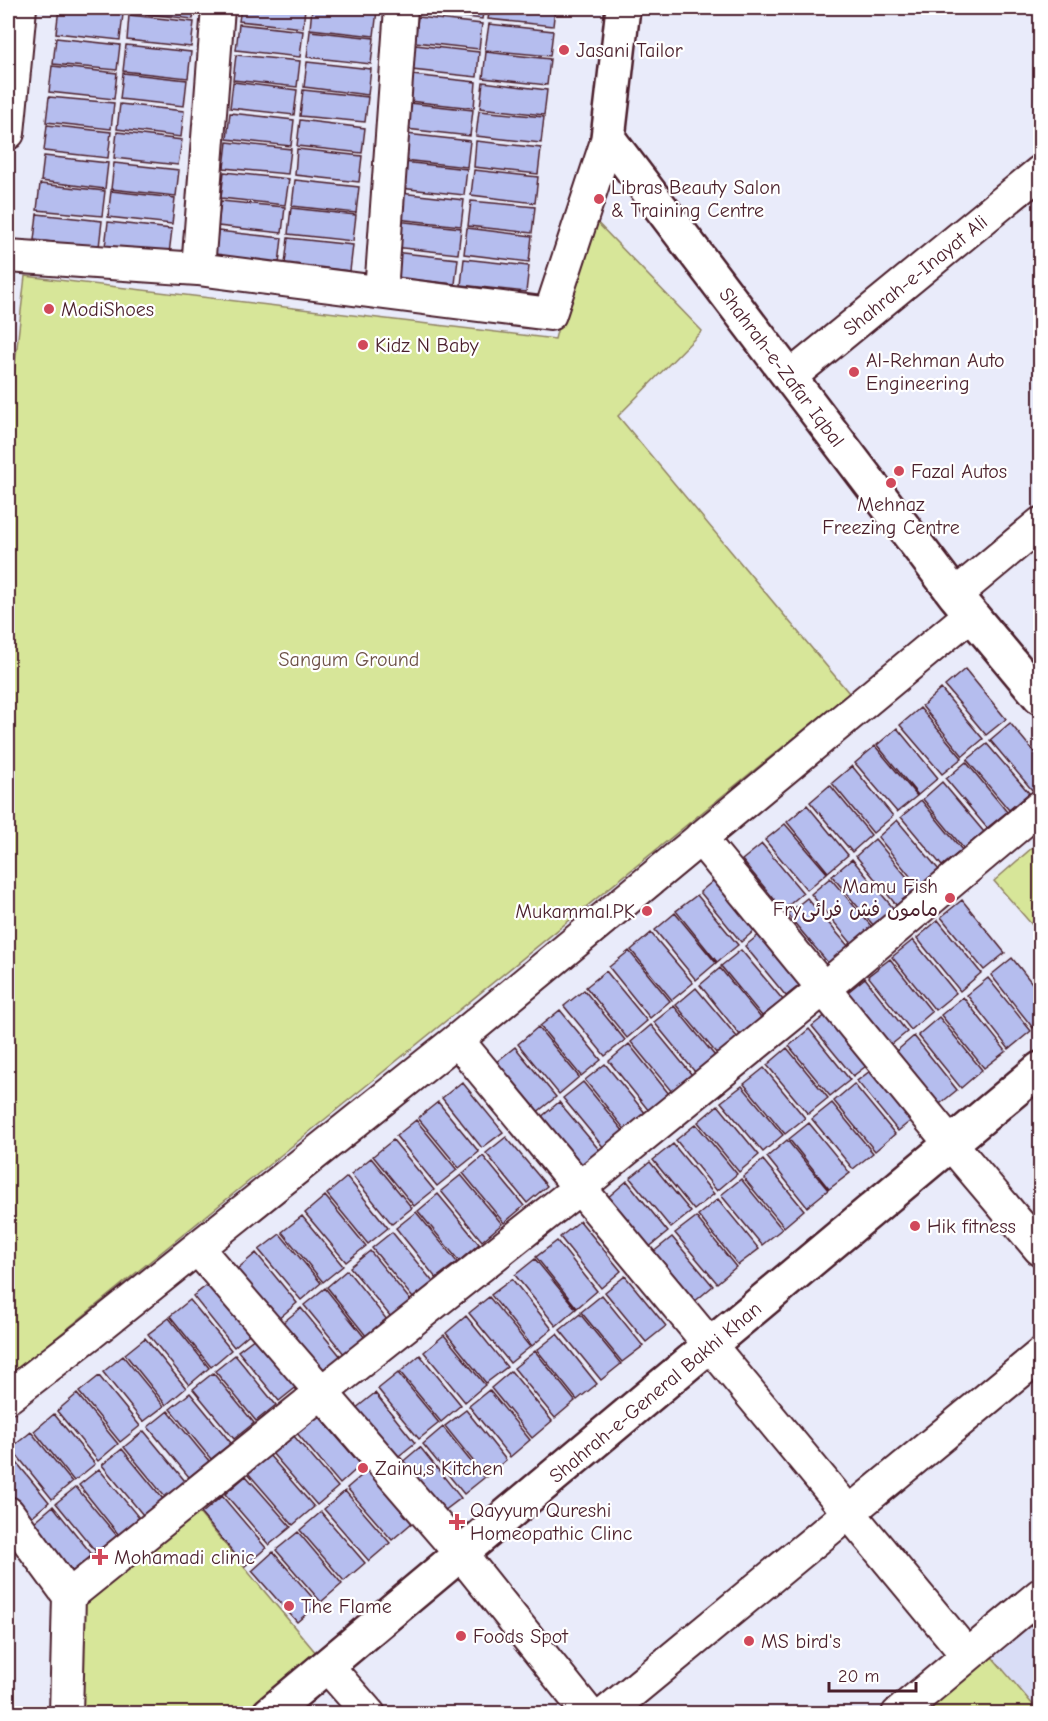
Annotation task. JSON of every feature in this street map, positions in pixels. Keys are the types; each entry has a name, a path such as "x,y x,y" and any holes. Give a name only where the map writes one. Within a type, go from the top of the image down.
{"street":[{"path":"8,133 20,8"},
{"path":"198,269 218,8"},
{"path":"381,292 401,8"},
{"path":"8,256 198,269 550,314 608,138 623,8"},
{"name":"Shahrah-e-Zafar Iqbal","path":"608,138 963,604 1041,697"},
{"name":"Shahrah-e-Inayat Ali","path":"790,377 1041,172"},
{"path":"8,1397 457,1040 700,838 963,604 1041,524"},
{"path":"69,1596 579,1188 1041,807"},
{"path":"700,838 951,1144 1041,1249"},
{"path":"457,1040 968,1655"},
{"name":"Shahrah-e-General Bakhi Khan","path":"269,1713 1041,1070"},
{"path":"197,1248 461,1554 589,1713"},
{"path":"605,1713 1041,1355"},
{"path":"8,1513 69,1596 66,1713"},
{"path":"898,1713 1041,1595"},
{"path":"327,1665 369,1713"}],"shaded area":[{"path":"1040,1595 1040,1713 981,1644"}],"green space":[{"name":"Sangum Ground","path":"588,213 702,331 618,416 849,693 8,1377 8,426 25,276 555,339"},
{"path":"1040,841 1040,934 994,881"},
{"path":"188,1500 327,1666 269,1713 66,1714 69,1596"},
{"path":"981,1644 1040,1713 898,1714"}],"building":[{"path":"59,8 123,14 120,40 56,33"},
{"path":"82,8 124,8 123,12"},
{"path":"130,8 195,8 193,19 129,12"},
{"path":"241,8 305,8 303,28 239,21"},
{"path":"312,8 377,10 374,36 310,29"},
{"path":"418,8 484,8 482,19 418,11"},
{"path":"490,8 555,8 553,26 488,19"},
{"path":"129,15 194,22 191,47 127,40"},
{"path":"418,17 482,24 479,49 415,42"},
{"path":"239,24 303,31 300,57 236,50"},
{"path":"489,24 553,31 550,56 485,50"},
{"path":"310,31 374,38 371,64 307,57"},
{"path":"56,38 120,45 117,70 53,64"},
{"path":"126,45 191,52 188,78 123,71"},
{"path":"415,45 479,52 477,77 412,70"},
{"path":"486,52 550,59 547,85 483,78"},
{"path":"236,55 300,61 297,87 233,80"},
{"path":"307,62 371,69 368,95 304,87"},
{"path":"52,66 117,73 114,99 49,92"},
{"path":"123,73 187,80 184,106 120,99"},
{"path":"412,75 476,82 474,108 409,101"},
{"path":"233,82 297,90 294,115 230,108"},
{"path":"483,82 547,90 544,115 480,108"},
{"path":"303,90 368,97 365,122 300,116"},
{"path":"49,97 114,103 111,129 46,122"},
{"path":"409,103 473,110 470,136 406,129"},
{"path":"120,104 184,111 181,137 117,129"},
{"path":"479,111 544,117 541,143 476,136"},
{"path":"230,113 294,120 291,146 227,139"},
{"path":"300,120 365,128 362,153 297,146"},
{"path":"47,125 111,132 108,158 44,151"},
{"path":"117,132 182,140 178,165 114,158"},
{"path":"406,134 470,141 467,167 403,160"},
{"path":"476,141 541,148 538,174 474,167"},
{"path":"227,142 291,149 288,174 224,168"},
{"path":"297,149 362,156 359,182 295,175"},
{"path":"44,156 108,163 105,189 41,181"},
{"path":"403,162 467,169 464,195 400,188"},
{"path":"114,163 179,170 176,196 111,189"},
{"path":"474,170 538,177 535,203 471,195"},
{"path":"224,172 289,179 285,205 221,198"},
{"path":"295,180 359,187 356,213 292,206"},
{"path":"40,184 105,191 102,216 37,210"},
{"path":"111,191 175,198 172,224 108,217"},
{"path":"400,193 464,200 461,226 397,219"},
{"path":"221,201 285,207 282,233 218,226"},
{"path":"471,201 535,207 532,233 468,226"},
{"path":"291,208 356,215 353,241 288,234"},
{"path":"37,214 102,221 99,247 34,240"},
{"path":"396,221 461,228 458,254 394,247"},
{"path":"108,222 172,229 169,254 105,247"},
{"path":"467,228 532,236 529,262 464,254"},
{"path":"218,231 282,238 279,264 215,257"},
{"path":"288,238 353,245 350,271 285,264"},
{"path":"393,252 458,259 455,284 391,277"},
{"path":"464,259 529,266 526,292 461,285"},
{"path":"965,669 1006,719 986,735 945,686"},
{"path":"941,689 983,739 963,756 922,706"},
{"path":"920,708 962,758 942,774 900,725"},
{"path":"1010,723 1040,759 1040,783 1032,790 990,740"},
{"path":"897,728 938,778 918,795 877,745"},
{"path":"987,744 1029,793 1009,810 967,760"},
{"path":"875,746 917,796 897,812 855,763"},
{"path":"966,762 1007,812 987,828 946,779"},
{"path":"852,766 893,816 873,833 832,783"},
{"path":"942,782 984,832 964,849 923,799"},
{"path":"830,785 871,835 852,852 810,802"},
{"path":"921,800 962,850 942,866 901,817"},
{"path":"807,805 848,855 828,872 787,822"},
{"path":"897,820 939,870 919,887 878,837"},
{"path":"785,824 827,873 807,890 765,840"},
{"path":"875,839 917,889 897,906 856,856"},
{"path":"762,844 803,893 783,910 742,860"},
{"path":"852,859 894,909 874,926 832,876"},
{"path":"720,875 761,925 741,942 700,892"},
{"path":"830,878 872,927 852,944 811,894"},
{"path":"697,895 738,945 717,962 676,911"},
{"path":"807,898 849,947 829,964 787,914"},
{"path":"962,900 1005,953 984,970 941,917"},
{"path":"675,913 716,963 696,980 655,930"},
{"path":"938,920 981,973 960,991 917,938"},
{"path":"765,930 806,980 786,996 745,946"},
{"path":"651,933 693,983 672,1000 631,950"},
{"path":"913,940 956,993 935,1010 892,957"},
{"path":"741,950 783,1000 762,1016 721,966"},
{"path":"629,951 670,1001 650,1018 609,967"},
{"path":"1012,958 1040,993 1040,1023 1033,1028 991,975"},
{"path":"890,959 932,1012 911,1030 868,976"},
{"path":"720,968 761,1018 740,1035 700,985"},
{"path":"606,971 647,1021 627,1038 586,987"},
{"path":"865,978 907,1032 886,1049 843,996"},
{"path":"988,978 1031,1031 1009,1049 967,995"},
{"path":"696,988 738,1038 717,1054 676,1005"},
{"path":"584,990 625,1040 605,1056 564,1006"},
{"path":"963,997 1006,1051 984,1068 941,1015"},
{"path":"674,1006 715,1056 695,1072 654,1022"},
{"path":"560,1010 601,1060 581,1076 540,1026"},
{"path":"832,1010 874,1060 853,1076 812,1026"},
{"path":"939,1017 982,1070 961,1088 918,1035"},
{"path":"651,1025 692,1075 672,1092 631,1042"},
{"path":"538,1027 579,1077 559,1094 518,1044"},
{"path":"809,1029 850,1080 830,1096 789,1046"},
{"path":"914,1036 957,1090 936,1107 893,1054"},
{"path":"629,1044 669,1094 649,1111 609,1061"},
{"path":"515,1047 556,1097 536,1113 495,1063"},
{"path":"787,1048 828,1098 808,1114 767,1065"},
{"path":"605,1064 646,1114 626,1131 585,1080"},
{"path":"878,1065 918,1115 898,1131 857,1081"},
{"path":"764,1068 805,1118 785,1134 744,1084"},
{"path":"462,1082 503,1132 482,1148 442,1098"},
{"path":"583,1082 624,1132 604,1148 563,1098"},
{"path":"854,1084 895,1134 875,1151 834,1101"},
{"path":"742,1086 783,1135 763,1152 721,1102"},
{"path":"438,1102 479,1152 459,1168 418,1118"},
{"path":"559,1102 601,1152 580,1168 540,1118"},
{"path":"832,1103 873,1153 853,1169 812,1119"},
{"path":"718,1105 759,1155 739,1172 698,1122"},
{"path":"416,1120 457,1170 437,1186 396,1136"},
{"path":"809,1123 850,1173 829,1189 789,1139"},
{"path":"696,1124 737,1174 717,1191 676,1140"},
{"path":"506,1137 547,1186 527,1203 486,1153"},
{"path":"393,1140 434,1190 414,1206 373,1156"},
{"path":"787,1140 828,1190 807,1207 767,1157"},
{"path":"673,1144 714,1194 694,1210 653,1160"},
{"path":"483,1156 524,1206 504,1223 463,1173"},
{"path":"371,1158 412,1208 392,1224 351,1174"},
{"path":"763,1160 804,1210 784,1227 743,1177"},
{"path":"650,1162 691,1212 671,1228 630,1178"},
{"path":"461,1175 502,1224 482,1241 441,1191"},
{"path":"347,1177 388,1228 368,1244 327,1194"},
{"path":"741,1179 782,1229 762,1245 721,1195"},
{"path":"627,1181 668,1232 648,1248 607,1198"},
{"path":"438,1194 479,1244 459,1261 418,1211"},
{"path":"325,1196 366,1246 346,1262 305,1213"},
{"path":"718,1199 759,1249 738,1265 698,1215"},
{"path":"416,1212 457,1262 436,1278 396,1228"},
{"path":"302,1216 343,1266 323,1282 282,1232"},
{"path":"696,1217 736,1267 717,1283 675,1233"},
{"path":"580,1221 621,1271 601,1288 560,1237"},
{"path":"392,1232 433,1282 413,1298 372,1248"},
{"path":"280,1234 321,1283 301,1300 259,1250"},
{"path":"672,1237 713,1286 693,1303 652,1253"},
{"path":"557,1241 597,1291 577,1308 536,1257"},
{"path":"370,1251 411,1301 391,1317 350,1267"},
{"path":"256,1253 297,1303 277,1320 236,1270"},
{"path":"535,1259 576,1309 556,1326 515,1275"},
{"path":"347,1270 388,1321 367,1337 327,1287"},
{"path":"625,1276 666,1326 646,1342 605,1292"},
{"path":"512,1279 552,1329 532,1346 491,1295"},
{"path":"214,1280 254,1330 234,1347 193,1296"},
{"path":"325,1288 365,1338 345,1355 304,1305"},
{"path":"602,1295 643,1346 622,1362 581,1312"},
{"path":"489,1297 530,1347 510,1363 469,1313"},
{"path":"190,1300 231,1350 211,1367 170,1316"},
{"path":"301,1308 342,1358 322,1375 281,1324"},
{"path":"580,1314 621,1364 601,1380 560,1330"},
{"path":"466,1316 507,1367 486,1383 446,1333"},
{"path":"169,1318 209,1368 189,1385 148,1334"},
{"path":"557,1334 597,1384 577,1400 537,1350"},
{"path":"259,1335 299,1385 279,1401 238,1351"},
{"path":"444,1335 485,1385 465,1402 424,1352"},
{"path":"145,1338 186,1388 166,1405 125,1354"},
{"path":"535,1351 575,1401 555,1418 514,1368"},
{"path":"235,1355 276,1405 256,1421 215,1371"},
{"path":"420,1355 461,1405 441,1422 400,1372"},
{"path":"123,1356 164,1406 143,1422 103,1372"},
{"path":"511,1371 552,1421 532,1438 491,1388"},
{"path":"213,1373 254,1423 234,1439 193,1389"},
{"path":"398,1373 439,1423 419,1439 378,1389"},
{"path":"99,1376 140,1426 120,1442 79,1392"},
{"path":"489,1390 530,1440 510,1457 469,1406"},
{"path":"190,1393 231,1443 211,1459 170,1409"},
{"path":"375,1393 415,1443 395,1459 355,1409"},
{"path":"77,1394 118,1444 98,1461 57,1411"},
{"path":"466,1410 506,1460 486,1477 445,1426"},
{"path":"168,1411 209,1461 189,1477 148,1427"},
{"path":"54,1414 95,1464 74,1481 34,1431"},
{"path":"317,1414 361,1465 340,1484 296,1432"},
{"path":"443,1427 484,1478 464,1494 423,1444"},
{"path":"144,1431 185,1481 165,1497 124,1447"},
{"path":"31,1432 72,1482 52,1499 11,1448"},
{"path":"293,1435 338,1487 317,1505 272,1453"},
{"path":"420,1447 461,1498 440,1514 400,1464"},
{"path":"122,1449 163,1499 143,1515 102,1465"},
{"path":"8,1452 49,1502 29,1519 8,1492"},
{"path":"269,1455 314,1507 293,1525 248,1473"},
{"path":"99,1469 140,1519 119,1535 79,1485"},
{"path":"368,1470 413,1522 392,1540 347,1488"},
{"path":"246,1476 291,1527 269,1545 225,1494"},
{"path":"76,1487 118,1537 97,1553 56,1503"},
{"path":"345,1491 390,1543 369,1561 324,1509"},
{"path":"222,1496 266,1548 245,1566 201,1514"},
{"path":"53,1506 94,1557 74,1573 33,1523"},
{"path":"321,1512 365,1563 344,1581 300,1530"},
{"path":"298,1532 342,1584 321,1602 276,1550"},
{"path":"273,1552 318,1604 297,1622 252,1571"}],"place":[{"name":"Jasani Tailor","path":"564,50"},
{"name":"Libras Beauty Salon & Training Centre","path":"599,199"},
{"name":"ModiShoes","path":"49,309"},
{"name":"Kidz N Baby","path":"363,345"},
{"name":"Al-Rehman Auto Engineering","path":"854,372"},
{"name":"Fazal Autos","path":"899,471"},
{"name":"Mehnaz Freezing Centre","path":"891,483"},
{"name":"Mamu Fish Fryماموں فش فرائی","path":"950,898"},
{"name":"Mukammal.PK","path":"647,911"},
{"name":"Hik fitness","path":"915,1226"},
{"name":"Zainu,s Kitchen","path":"363,1468"},
{"name":"Qayyum Qureshi Homeopathic Clinc","path":"457,1522"},
{"name":"Mohamadi clinic","path":"100,1557"},
{"name":"The Flame","path":"289,1606"},
{"name":"Foods Spot","path":"461,1636"},
{"name":"MS bird's","path":"749,1641"}]}
